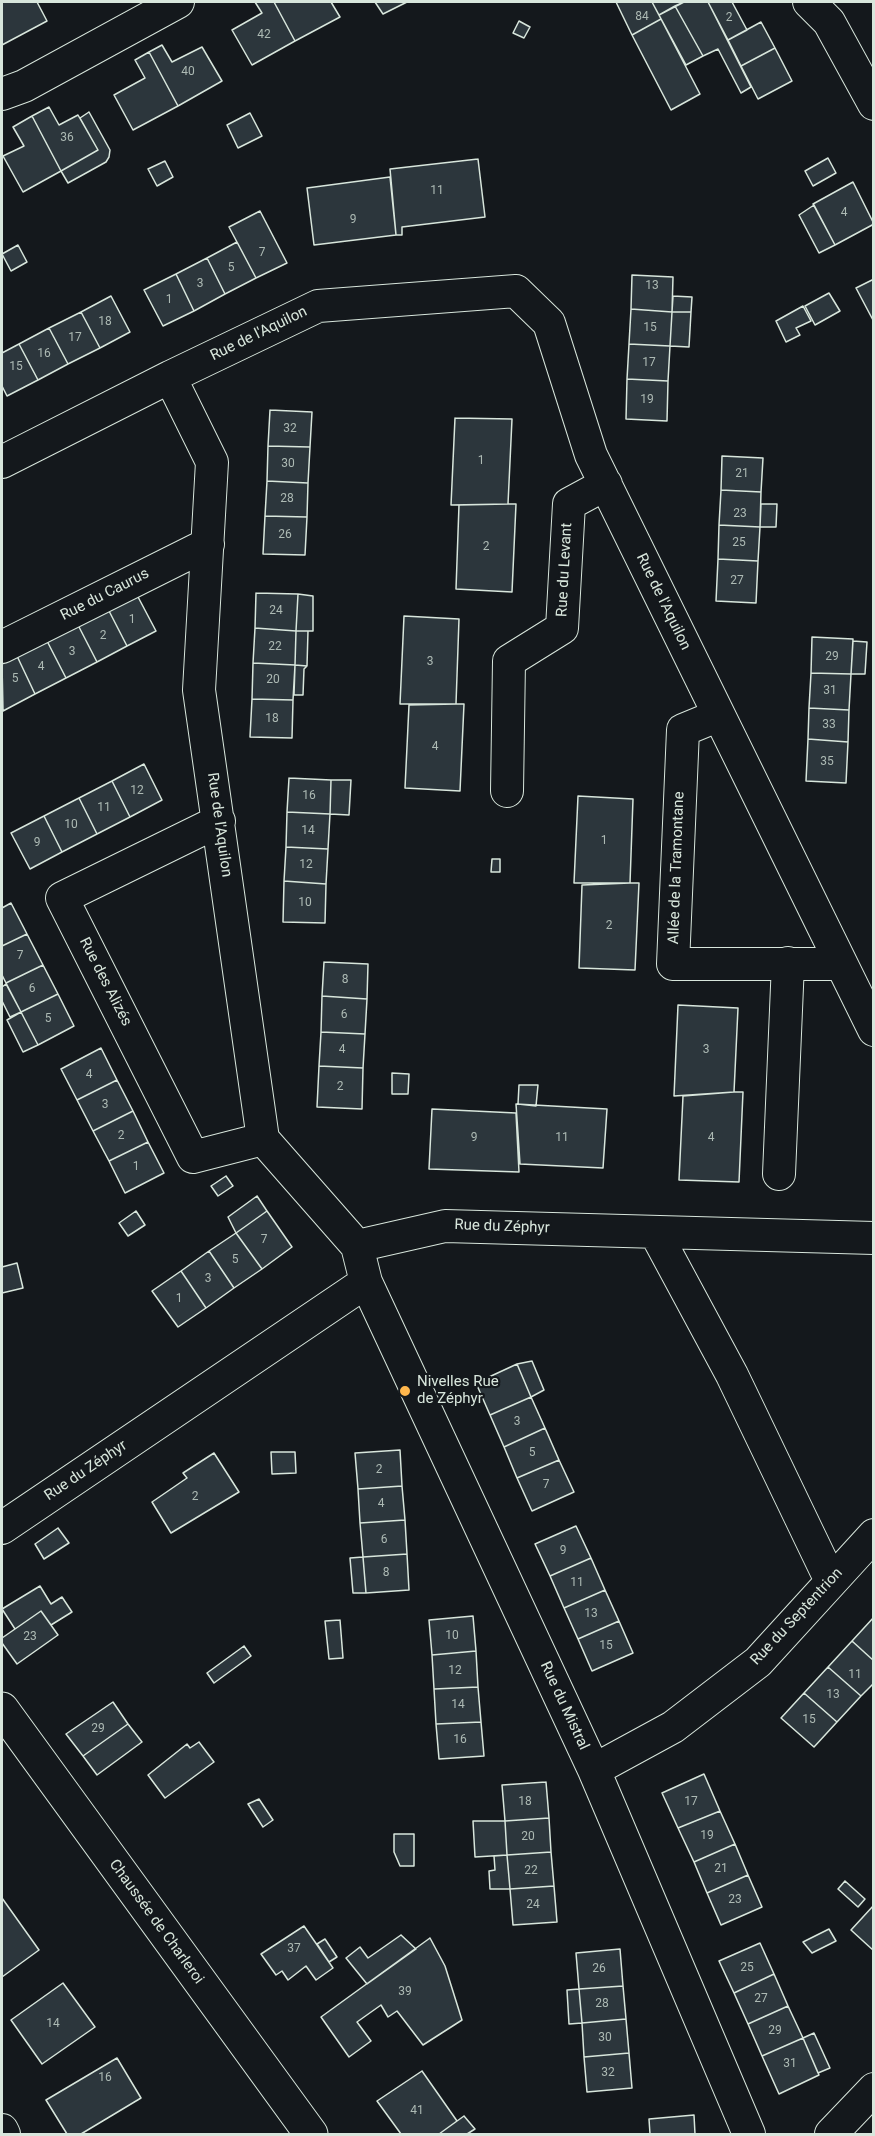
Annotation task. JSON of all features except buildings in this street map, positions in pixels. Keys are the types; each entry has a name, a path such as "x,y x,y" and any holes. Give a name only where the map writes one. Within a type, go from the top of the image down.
{"main road":[{"name":"Chaussée de Charleroi","path":"2,1709 311,2134"}],"street":[{"path":"2,94 24,86 178,2"},
{"path":"809,2 829,22 873,104"},
{"name":"Rue de l'Aquilon","path":"263,1138 199,690 212,462 170,378 318,306 516,291 549,323 591,454 717,716 873,1030"},
{"path":"2,462 170,378"},
{"name":"Rue du Levant","path":"507,791 509,661 562,628 569,504 606,484"},
{"name":"Rue du Caurus","path":"2,647 208,544"},
{"name":"Allée de la Tramontane","path":"717,716 682,730 673,964 840,964"},
{"name":"Rue des Alizés","path":"219,821 62,898 193,1157 263,1138"},
{"path":"779,1174 788,963"},
{"path":"263,1138 357,1246 366,1282"},
{"name":"Rue du Zéphyr","path":"357,1246 445,1226 873,1238"},
{"path":"655,1232 732,1375 831,1581"},
{"name":"Rue du Zéphyr","path":"2,1528 366,1282"},
{"name":"Rue du Mistral","path":"366,1282 594,1770 749,2134"},
{"name":"Rue du Septentrion","path":"594,1770 673,1727 758,1662 873,1535"},
{"path":"831,2134 873,2089"},
{"path":"2,2130 4,2134"}],"place":[{"name":"Nivelles Rue de Zéphyr","path":"405,1391"}]}
